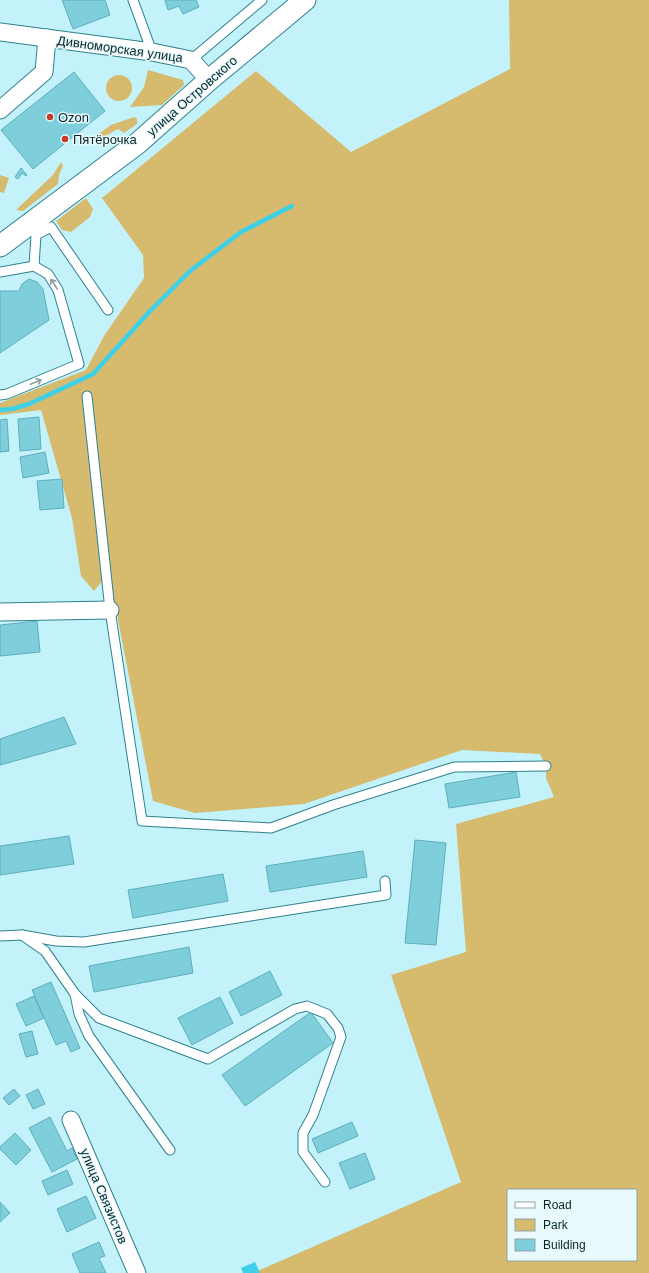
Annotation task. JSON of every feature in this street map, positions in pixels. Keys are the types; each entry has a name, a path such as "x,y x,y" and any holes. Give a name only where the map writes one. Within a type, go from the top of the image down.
{"street":[{"name":"улица Островского","path":"0,246 40,225 305,0"},
{"name":"Дивноморская улица","path":"0,32 152,52 191,60 209,80"},
{"name":"Дивноморская улица","path":"0,110 44,72 46,38"},
{"path":"0,612 110,610"},
{"name":"улица Связистов","path":"71,1120 137,1273"}],"lane":[{"path":"132,0 152,52"},
{"path":"191,60 262,0"},
{"path":"34,266 36,235 40,225 50,227 108,310"},
{"path":"0,272 34,266 48,274 58,290 79,364 7,394 0,395"},
{"path":"87,396 110,610 142,821 271,828 333,805 454,767 546,766"},
{"path":"0,936 22,935 56,941 84,942 386,894 385,881"},
{"path":"22,935 45,951 75,994 99,1018 208,1059 295,1009 307,1006 327,1014 338,1028 341,1037 313,1116 303,1133 303,1152 325,1182"},
{"path":"75,994 79,1014 89,1036 170,1150"}],"green space":[{"path":"509,0 649,0 649,1273 253,1273 461,1182 391,975 466,952 456,824 554,797 546,778 546,766 540,754 462,750 304,804 195,813 153,801 109,573 94,591 81,576 72,518 41,410 0,415 0,403 86,370 104,336 144,278 143,255 102,198 256,71 351,152 510,69"},
{"path":"148,70 183,80 184,85 162,105 130,107 144,87"},
{"path":"119,75 128,79 132,88 128,97 119,101 110,97 106,88 110,79"},
{"path":"134,117 137,119 137,124 124,133 118,129 100,139 94,137 111,125"},
{"path":"61,162 63,166 59,175 58,184 23,211 16,210 53,175"},
{"path":"0,175 9,178 4,193 0,192"},
{"path":"86,198 93,209 90,217 71,232 62,230 56,221"}],"water":[{"path":"255,1262 260,1273 243,1273 241,1268"}],"building":[{"path":"62,0 105,0 110,15 73,29"},
{"path":"165,0 196,0 199,7 183,14 179,6 168,10"},
{"path":"74,72 105,111 33,169 1,130"},
{"path":"21,168 27,175 26,176 22,173 18,179 15,177"},
{"path":"29,279 37,282 43,289 49,320 0,353 0,291 19,291 22,284"},
{"path":"39,417 41,449 20,451 18,419"},
{"path":"7,419 9,451 0,452 0,420"},
{"path":"45,452 49,473 23,478 20,457"},
{"path":"62,479 64,508 40,510 37,481"},
{"path":"37,621 40,652 0,656 0,625"},
{"path":"64,717 76,744 0,765 0,739"},
{"path":"516,772 520,797 449,808 445,784"},
{"path":"69,836 74,864 0,875 0,846"},
{"path":"415,840 446,843 436,945 405,943"},
{"path":"363,851 367,877 270,892 266,866"},
{"path":"223,874 228,901 133,918 128,890"},
{"path":"189,947 193,973 94,992 89,966"},
{"path":"270,971 282,995 241,1016 229,992"},
{"path":"51,982 80,1048 71,1052 66,1041 56,1045 32,990"},
{"path":"34,996 44,1018 26,1026 16,1004"},
{"path":"220,997 233,1023 192,1045 178,1018"},
{"path":"311,1012 333,1043 245,1106 222,1075"},
{"path":"32,1031 38,1054 26,1057 19,1034"},
{"path":"14,1089 20,1096 9,1105 3,1098"},
{"path":"38,1089 45,1104 33,1109 26,1095"},
{"path":"50,1117 67,1151 72,1148 77,1159 52,1172 29,1128"},
{"path":"352,1122 358,1136 318,1153 312,1139"},
{"path":"15,1133 31,1150 16,1165 0,1149 0,1147"},
{"path":"365,1153 375,1179 350,1189 339,1163"},
{"path":"67,1170 73,1184 48,1195 42,1181"},
{"path":"86,1196 96,1218 67,1232 57,1209"},
{"path":"0,1202 10,1213 0,1222"},
{"path":"99,1242 105,1256 99,1258 106,1273 80,1273 72,1254"}],"waterway":[{"path":"0,410 12,409 29,404 93,374 150,311 190,271 241,232 292,206"}],"place":[{"name":"Ozon","path":"50,117"},
{"name":"Пятёрочка","path":"65,139"}]}
